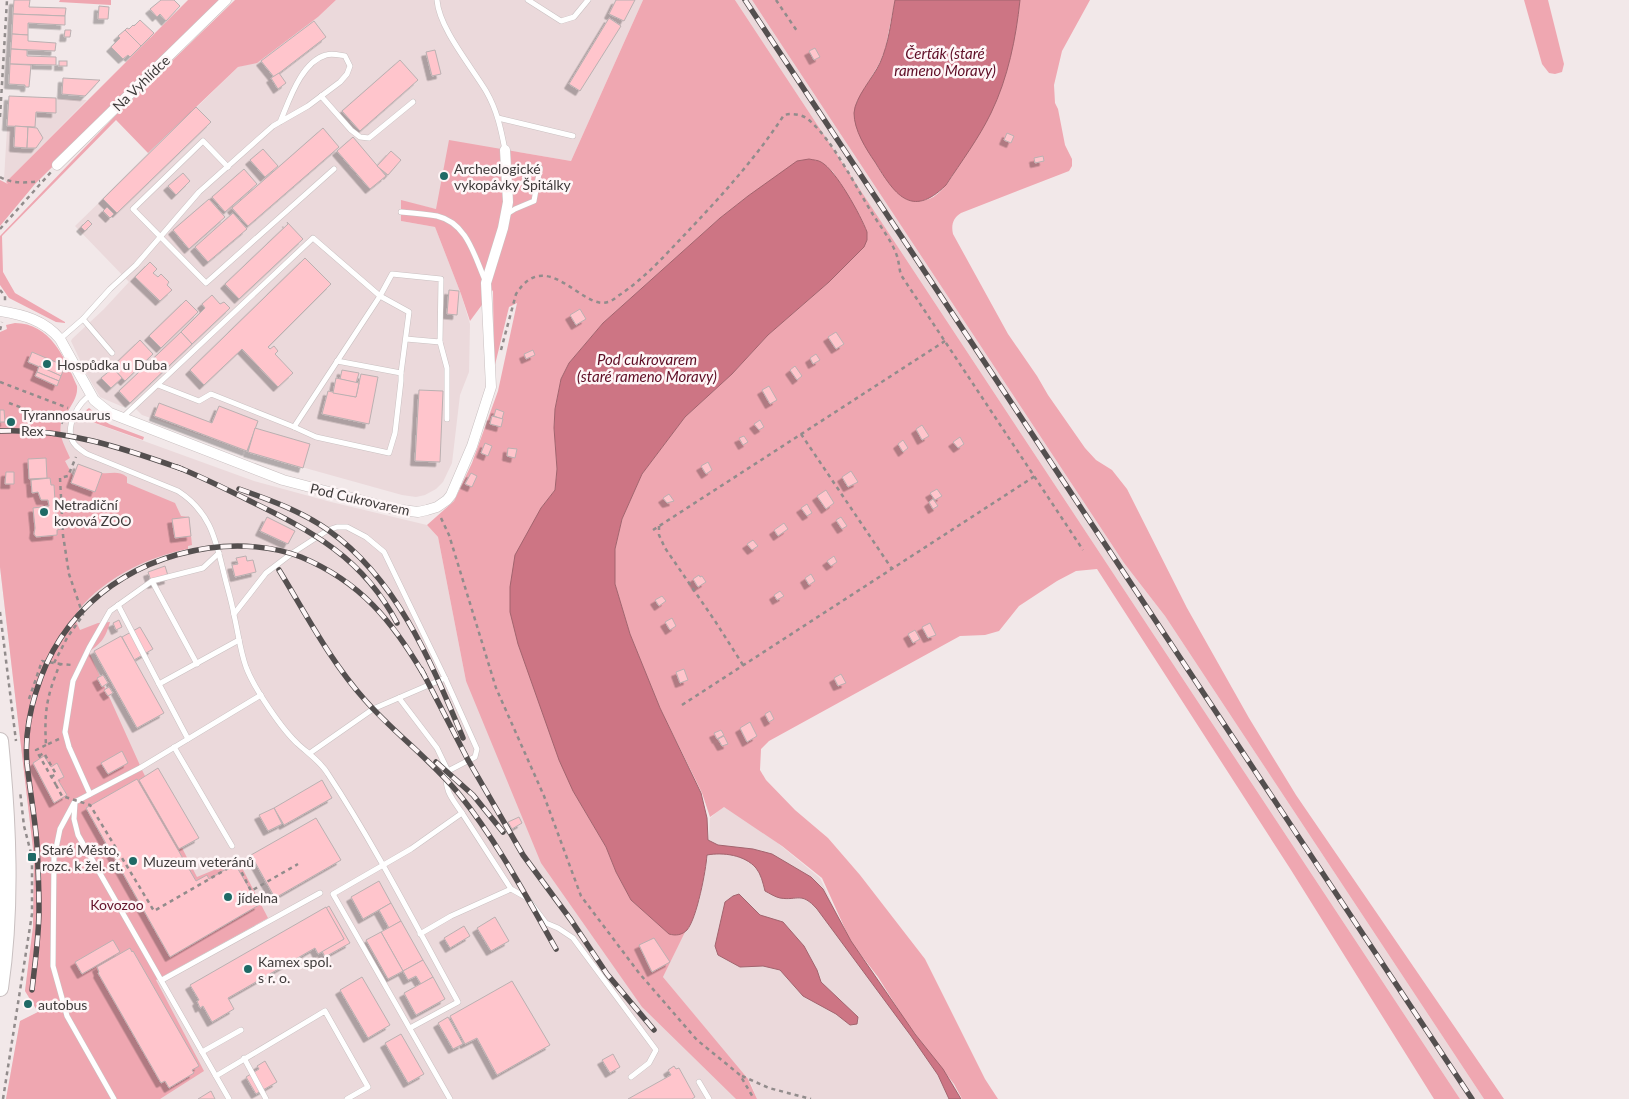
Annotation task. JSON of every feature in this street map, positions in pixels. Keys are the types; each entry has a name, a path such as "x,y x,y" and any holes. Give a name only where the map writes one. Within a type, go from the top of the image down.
{"main road":[{"path":"0,740 6,827 7,911 0,988"}],"street":[{"name":"Na Vyhlídce","path":"57,165 226,0"},
{"path":"437,507 447,500 454,488 472,446 491,387 486,283 508,202 505,150"},
{"name":"Pod Cukrovarem","path":"0,311 36,320 54,332 60,338 97,404 122,419 283,480 394,509 418,512 437,507"}],"lane":[{"path":"437,0 440,15 487,92 498,118 505,150"},
{"path":"528,0 561,21 574,17 588,0"},
{"path":"60,338 83,319 160,238 199,192 273,126 280,122 308,106 348,74 350,66 345,56 325,55 310,64 297,82 280,122"},
{"path":"321,96 351,130 360,137 368,138 413,102"},
{"path":"498,118 573,136"},
{"path":"228,167 203,141 134,209 160,238 206,283 334,169"},
{"path":"506,214 515,208 534,201 540,168"},
{"path":"401,212 436,216 447,219 455,224 466,238 486,283"},
{"path":"122,419 313,238 380,296 409,312 400,373 401,382 395,433 389,453 316,437 211,394 200,401 158,385"},
{"path":"294,427 380,296 392,274 441,279 440,342 448,368 447,418"},
{"path":"83,319 112,353"},
{"path":"406,339 440,342"},
{"path":"337,361 400,373"},
{"path":"91,395 82,401 76,411 71,426 73,441 87,454 178,491 190,498 202,512 212,530 220,553 246,667 261,696 298,744 310,753 327,772 458,1002 410,1028"},
{"path":"234,614 266,573 328,530 337,527 347,527 366,537 384,552 477,749 475,757 448,771 445,779 447,787 511,889 527,898 546,923 573,938 656,1050 649,1063 631,1077"},
{"path":"90,794 69,747 65,732 72,684 89,648 110,611 118,605 152,581 203,568 220,553"},
{"path":"152,581 197,664"},
{"path":"118,605 188,739"},
{"path":"159,684 240,640"},
{"path":"310,753 373,709 445,678"},
{"path":"114,1099 67,1016 53,966 54,858 60,829 75,802 140,768 261,696"},
{"path":"399,698 437,748 448,771"},
{"path":"174,747 232,846"},
{"path":"75,802 74,819 78,835 229,1099"},
{"path":"450,1099 333,894 411,849 462,813"},
{"path":"420,934 451,916 511,889"},
{"path":"162,980 320,893"},
{"path":"216,1076 325,1011 368,1087 347,1099"},
{"path":"202,1052 241,1030"},
{"path":"244,1058 266,1099"},
{"path":"698,1082 709,1099"}],"path":[{"path":"0,117 7,0"},
{"path":"776,0 797,31"},
{"path":"501,350 516,294 529,279 539,276 548,277 566,284 595,302 608,302 635,284 722,195 767,141 784,115 800,115 809,120 828,141 886,235 897,257 901,275 1083,550"},
{"path":"0,229 57,165"},
{"path":"0,177 8,182 42,181"},
{"path":"653,530 945,341"},
{"path":"0,382 105,422 110,413"},
{"path":"9,403 71,426"},
{"path":"802,434 892,569"},
{"path":"54,663 82,615 69,574 63,535 60,478 68,476 80,449"},
{"path":"682,705 1035,476"},
{"path":"437,507 449,535 496,688 544,796 581,896 639,972 697,1040 740,1075 768,1088 812,1099"},
{"path":"659,526 658,535 665,548 743,665"},
{"path":"30,699 42,661 81,666"},
{"path":"46,744 44,720 50,689 60,664"},
{"path":"66,736 36,750 62,796 90,805 154,912 236,863 251,891 298,864"},
{"path":"39,756 44,753 56,774 51,777"},
{"path":"3,1099 21,981"},
{"path":"740,1075 754,1099"}],"shaded area":[{"path":"336,0 643,0 571,161 518,152 436,209 401,201 401,221 435,227 461,294 470,324 469,372 460,395 452,463 443,482 436,489 416,497 402,495 248,452 142,415 131,404 123,407 100,397 71,341 129,282 75,226 238,67 257,62 318,17"},
{"path":"735,0 752,0 1124,563 1165,616 1484,1099 1460,1099"},
{"path":"9,96 87,100 6,182 4,179"},
{"path":"0,387 254,481 427,525 438,537 466,681 737,1099 6,1099 20,1021 38,1012 25,991 33,927 34,857 0,567"},
{"path":"724,806 774,840 820,878 849,939 952,1081 961,1099 757,1099 751,1084 663,977 700,899 708,857 710,818"}],"green space":[{"path":"60,0 111,0 111,5 59,2"},
{"path":"188,0 221,0 35,184 0,226 0,180 8,184 6,182"},
{"path":"235,0 336,0 318,17 257,63 238,67 148,153 116,120 2,236 3,272 15,293 65,323 56,322 9,298 0,285 0,236 116,115"},
{"path":"643,0 735,0 1460,1099 1434,1099 1291,870 1097,569 1076,571 1057,581 1019,606 999,631 985,635 960,636 769,741 761,749 760,770 766,780 795,810 828,838 860,875 925,959 985,1079 998,1099 962,1099 954,1084 907,1023 878,977 851,942 822,878 782,846 724,807 710,817 702,793 660,708 630,634 615,584 615,549 622,519 642,474 685,417 732,374 768,335 829,282 864,247 864,225 833,172 821,162 809,159 748,196 720,218 603,323 569,363 561,379 555,409 554,428 557,469 555,490 541,508 573,791 606,847 616,872 631,900 669,934 676,935 685,932 663,977 748,1079 757,1099 736,1099 642,1007 541,863 466,681 438,537 427,525 454,501 472,463 498,391 517,303 509,307 494,369 493,290 470,321 435,227 401,221 401,200 436,209 449,140 571,161"},
{"path":"752,0 895,0 885,50 856,103 858,130 883,175 911,201 921,201 936,195 944,188 973,142 993,103 1001,84 1013,43 1020,0 1090,0 1062,51 1054,85 1055,103 1058,109 1065,145 1072,159 1072,166 1069,171 961,213 953,222 953,234 1008,334 1048,395 1085,448 1096,460 1112,470 1127,489 1187,608 1249,718 1296,795 1504,1099 1484,1099 1165,616 1124,563"},
{"path":"1524,0 1548,0 1564,64 1562,72 1549,73 1542,64"},
{"name":"Kovozoo","path":"15,323 38,329 55,344 77,386 74,400 67,413 64,412 60,431 70,458 65,461 73,476 78,464 102,473 121,474 127,477 127,483 175,503 181,516 189,517 192,545 188,546 188,549 173,552 140,564 124,573 95,593 74,617 80,630 98,623 110,622 102,640 89,652 143,772 197,877 238,860 268,918 156,980 204,1071 160,1099 6,1099 20,1021 38,1012 25,991 33,927 34,857 0,567 0,332 7,329 6,325"},
{"path":"89,408 109,424 144,437 143,440 81,418"}],"water":[{"name":"Čerťák (staré rameno Moravy)","path":"895,0 1020,0 1010,58 1002,86 991,113 946,185 923,201 913,201 904,198 889,184 858,133 854,113 855,107 877,69 886,48"},
{"name":"Pod cukrovarem (staré rameno Moravy)","path":"809,159 820,161 827,167 847,194 867,232 867,240 864,247 829,282 768,335 732,374 685,417 642,474 622,519 615,549 615,584 630,634 660,708 701,793 707,818 708,840 718,845 753,849 772,854 811,877 823,889 851,941 915,1034 943,1069 961,1099 949,1099 938,1075 911,1036 812,903 803,898 780,898 765,891 758,870 746,860 727,854 707,855 703,882 694,915 687,930 681,934 669,934 631,900 616,872 606,847 573,791 559,760 518,644 510,612 510,587 515,555 541,508 555,490 557,469 554,428 555,409 561,379 569,363 603,323 720,218 797,161"},
{"path":"739,894 760,915 783,922 804,946 817,970 821,982 858,1017 857,1024 850,1025 836,1014 803,996 780,970 763,966 740,967 718,955 715,946 725,902"}],"building":[{"path":"14,0 30,0 29,7 66,8 65,16 13,14"},
{"path":"161,0 174,0 180,6 166,21 160,14 157,17 150,9"},
{"path":"616,0 635,0 624,21 609,14"},
{"path":"99,6 109,7 108,19 98,19"},
{"path":"13,14 65,16 65,25 28,23 28,35 12,34"},
{"path":"609,18 621,26 580,91 569,84"},
{"path":"140,20 154,33 141,46 125,30 134,26"},
{"path":"314,21 326,37 274,77 261,61"},
{"path":"65,30 71,30 70,37 64,37"},
{"path":"125,30 141,46 130,57 128,55 123,59 111,47 120,38 118,36"},
{"path":"12,34 28,35 28,41 56,43 55,51 11,49"},
{"path":"815,48 820,57 814,60 809,51"},
{"path":"11,49 27,50 27,56 56,57 56,65 10,64"},
{"path":"435,50 441,74 432,76 426,52"},
{"path":"400,60 418,80 360,131 342,111"},
{"path":"59,61 67,61 67,66 59,66"},
{"path":"10,64 31,65 29,87 9,84"},
{"path":"279,73 286,83 278,89 271,78"},
{"path":"63,78 100,80 85,96 62,94"},
{"path":"9,96 56,98 56,113 36,112 35,127 7,126"},
{"path":"196,107 211,122 117,213 103,199"},
{"path":"15,126 28,127 27,148 14,147"},
{"path":"28,127 37,128 43,138 36,148 27,148"},
{"path":"323,128 339,147 248,226 232,208"},
{"path":"1007,133 1014,136 1011,143 1004,140"},
{"path":"353,137 386,176 370,189 337,151"},
{"path":"263,149 278,166 265,177 250,160"},
{"path":"391,151 401,160 388,175 377,166"},
{"path":"1043,156 1044,161 1035,163 1034,158"},
{"path":"244,169 257,184 225,212 212,197"},
{"path":"183,173 190,181 176,195 168,186"},
{"path":"209,199 225,217 189,249 173,230"},
{"path":"107,207 114,214 110,218 103,211"},
{"path":"233,213 247,229 208,262 195,247"},
{"path":"88,220 92,224 85,231 81,227"},
{"path":"287,222 303,239 239,299 225,284 288,224"},
{"path":"305,258 331,284 268,347 270,349 274,346 278,351 275,354 293,373 278,387 242,349 204,385 190,370"},
{"path":"150,262 157,269 153,273 158,277 161,274 169,282 167,285 172,290 160,301 135,277"},
{"path":"449,290 459,291 457,315 447,314"},
{"path":"212,295 220,304 224,302 230,308 192,344 181,332 205,308 202,304"},
{"path":"186,300 198,312 161,348 149,336"},
{"path":"580,309 586,319 576,325 570,315"},
{"path":"181,332 192,344 130,403 119,391"},
{"path":"836,332 844,344 836,349 828,337"},
{"path":"140,340 153,354 125,381 112,367"},
{"path":"533,350 535,355 526,359 524,354"},
{"name":"Hospůdka u Duba","path":"32,352 65,366 61,376 28,362"},
{"path":"816,354 820,360 813,364 810,358"},
{"path":"39,366 61,376 59,381 37,372"},
{"path":"795,366 802,376 797,380 790,370"},
{"path":"113,368 122,378 111,388 101,378"},
{"path":"342,370 359,373 356,383 340,379"},
{"path":"37,372 59,381 57,386 35,376"},
{"path":"361,374 378,377 369,424 322,414 328,391 356,397"},
{"path":"336,378 359,383 356,397 333,393"},
{"path":"769,386 777,400 770,404 762,390"},
{"path":"419,390 443,391 440,462 415,461"},
{"path":"159,403 212,423 219,406 258,421 247,451 154,416"},
{"path":"496,409 504,412 502,419 494,416"},
{"path":"0,410 4,410 5,422 0,422"},
{"path":"492,416 503,419 501,427 490,424"},
{"path":"760,420 764,427 759,430 754,424"},
{"path":"922,425 929,436 922,440 916,429"},
{"path":"255,428 310,444 303,468 248,452"},
{"path":"744,436 748,442 743,445 739,438"},
{"path":"960,437 964,444 958,448 953,442"},
{"path":"903,440 908,448 903,452 898,444"},
{"path":"485,443 492,446 488,456 481,453"},
{"path":"508,448 517,449 515,458 507,456"},
{"path":"46,458 47,478 29,479 28,459"},
{"path":"708,462 712,470 706,474 701,466"},
{"path":"78,464 102,473 95,492 71,483"},
{"path":"851,471 858,482 848,487 842,477"},
{"path":"6,472 14,472 14,484 5,484"},
{"path":"471,473 477,476 472,487 465,484"},
{"name":"Netradiční kovová ZOO","path":"50,478 51,485 54,485 56,517 60,516 61,529 57,530 57,535 36,537 34,534 33,508 49,506 48,500 41,500 38,492 32,493 31,480"},
{"path":"937,489 942,496 935,500 930,493"},
{"path":"826,490 834,503 826,509 817,496"},
{"path":"669,494 674,501 667,503 663,498"},
{"path":"933,499 938,506 933,509 929,502"},
{"path":"807,504 812,513 807,516 801,508"},
{"path":"189,517 191,536 175,538 172,519"},
{"path":"267,517 295,531 288,544 260,531"},
{"path":"841,517 847,526 842,529 836,520"},
{"path":"784,523 788,529 778,536 774,530"},
{"path":"753,540 758,546 752,550 747,544"},
{"path":"246,556 247,561 253,560 256,572 235,577 232,565 238,564 236,558"},
{"path":"834,556 837,562 831,566 827,561"},
{"path":"165,566 169,579 152,584 148,572"},
{"path":"811,574 815,581 809,585 805,578"},
{"path":"699,575 706,582 698,587 693,579"},
{"path":"780,591 784,596 777,600 774,595"},
{"path":"662,596 666,601 659,606 655,600"},
{"path":"672,618 676,626 670,630 665,622"},
{"path":"119,620 122,627 116,630 113,623"},
{"path":"930,623 936,635 928,638 922,627"},
{"path":"140,627 153,649 134,660 122,637"},
{"path":"915,630 920,639 913,643 908,634"},
{"path":"121,636 164,713 137,728 94,651"},
{"path":"684,669 688,680 680,683 676,672"},
{"path":"841,674 846,683 838,686 834,678"},
{"path":"103,675 108,683 102,687 97,678"},
{"path":"109,687 113,693 108,696 104,690"},
{"path":"770,711 774,719 769,722 765,714"},
{"path":"750,722 757,736 747,742 740,728"},
{"path":"721,730 724,735 717,739 714,733"},
{"path":"724,736 728,744 722,746 718,739"},
{"path":"122,751 128,763 108,774 101,763"},
{"path":"44,756 51,767 57,763 64,777 58,780 67,795 54,803 33,763"},
{"path":"158,768 199,838 179,849 139,780"},
{"path":"137,779 196,881 207,875 209,879 235,864 259,905 170,957 86,808"},
{"path":"322,780 332,798 284,825 274,808"},
{"path":"274,808 282,824 268,831 259,815"},
{"path":"519,817 522,823 512,829 508,822"},
{"path":"316,818 341,860 275,898 251,855"},
{"path":"379,881 391,903 363,919 351,897"},
{"path":"391,903 401,921 389,928 379,910"},
{"path":"329,906 350,943 325,957 322,951 344,939 326,908"},
{"name":"Kamex spol. s r. o.","path":"326,907 344,939 318,954 315,948 228,998 234,1009 212,1022 203,1006 200,1008 197,1001 199,1000 190,985"},
{"path":"495,917 509,941 491,951 477,928"},
{"path":"401,921 423,960 403,971 381,932"},
{"path":"464,926 470,936 450,948 444,938"},
{"path":"381,932 403,971 388,979 366,940"},
{"path":"654,938 670,962 652,972 639,945"},
{"path":"113,940 120,952 82,974 75,962"},
{"path":"130,948 199,1066 192,1070 194,1073 169,1088 165,1081 161,1083 98,973 97,967"},
{"path":"423,960 433,977 421,984 416,976 408,980 403,971"},
{"path":"362,977 390,1025 368,1038 340,990"},
{"path":"433,977 445,999 416,1015 404,993"},
{"path":"512,981 550,1045 497,1075 477,1038 465,1044 450,1016"},
{"path":"448,1017 463,1044 453,1049 438,1023"},
{"path":"401,1034 424,1074 408,1083 385,1043"},
{"path":"613,1054 620,1067 610,1073 602,1060"},
{"path":"265,1061 277,1082 256,1094 246,1077 259,1069 257,1066"},
{"path":"674,1066 676,1069 679,1068 695,1097 692,1099 628,1099 671,1075 668,1070"},
{"path":"211,1091 215,1099 198,1099"}],"railway":[{"path":"745,0 1472,1099"},
{"path":"0,431 24,431 70,436 115,447 182,469"},
{"path":"177,467 273,512 334,549 368,581 383,600 397,623"},
{"path":"239,489 262,497 318,523 353,550 374,573 410,624 425,652 463,738"},
{"path":"32,990 38,939 39,901 37,845 27,764 27,737 31,709 47,663 61,637 79,614 100,594 124,577 150,564 179,554 232,546 279,550 301,557 322,567 358,591 373,605 400,637 424,675"},
{"path":"279,570 319,637 352,685 376,712 448,782 473,812 511,869 556,949"},
{"path":"421,669 468,760 523,855 571,920 607,974 654,1030"},
{"path":"436,762 473,795 503,832"}],"place":[{"name":"Archeologické vykopávky Špitálky","path":"444,176"},
{"name":"Hospůdka u Duba","path":"47,364"},
{"name":"Tyrannosaurus Rex","path":"11,422"},
{"name":"Netradiční kovová ZOO","path":"44,512"},
{"name":"Staré Město, rozc. k žel. st.","path":"32,857"},
{"name":"Muzeum veteránů","path":"133,861"},
{"name":"jídelna","path":"228,897"},
{"name":"Kamex spol. s r. o.","path":"248,969"},
{"name":"autobus","path":"28,1004"}]}
